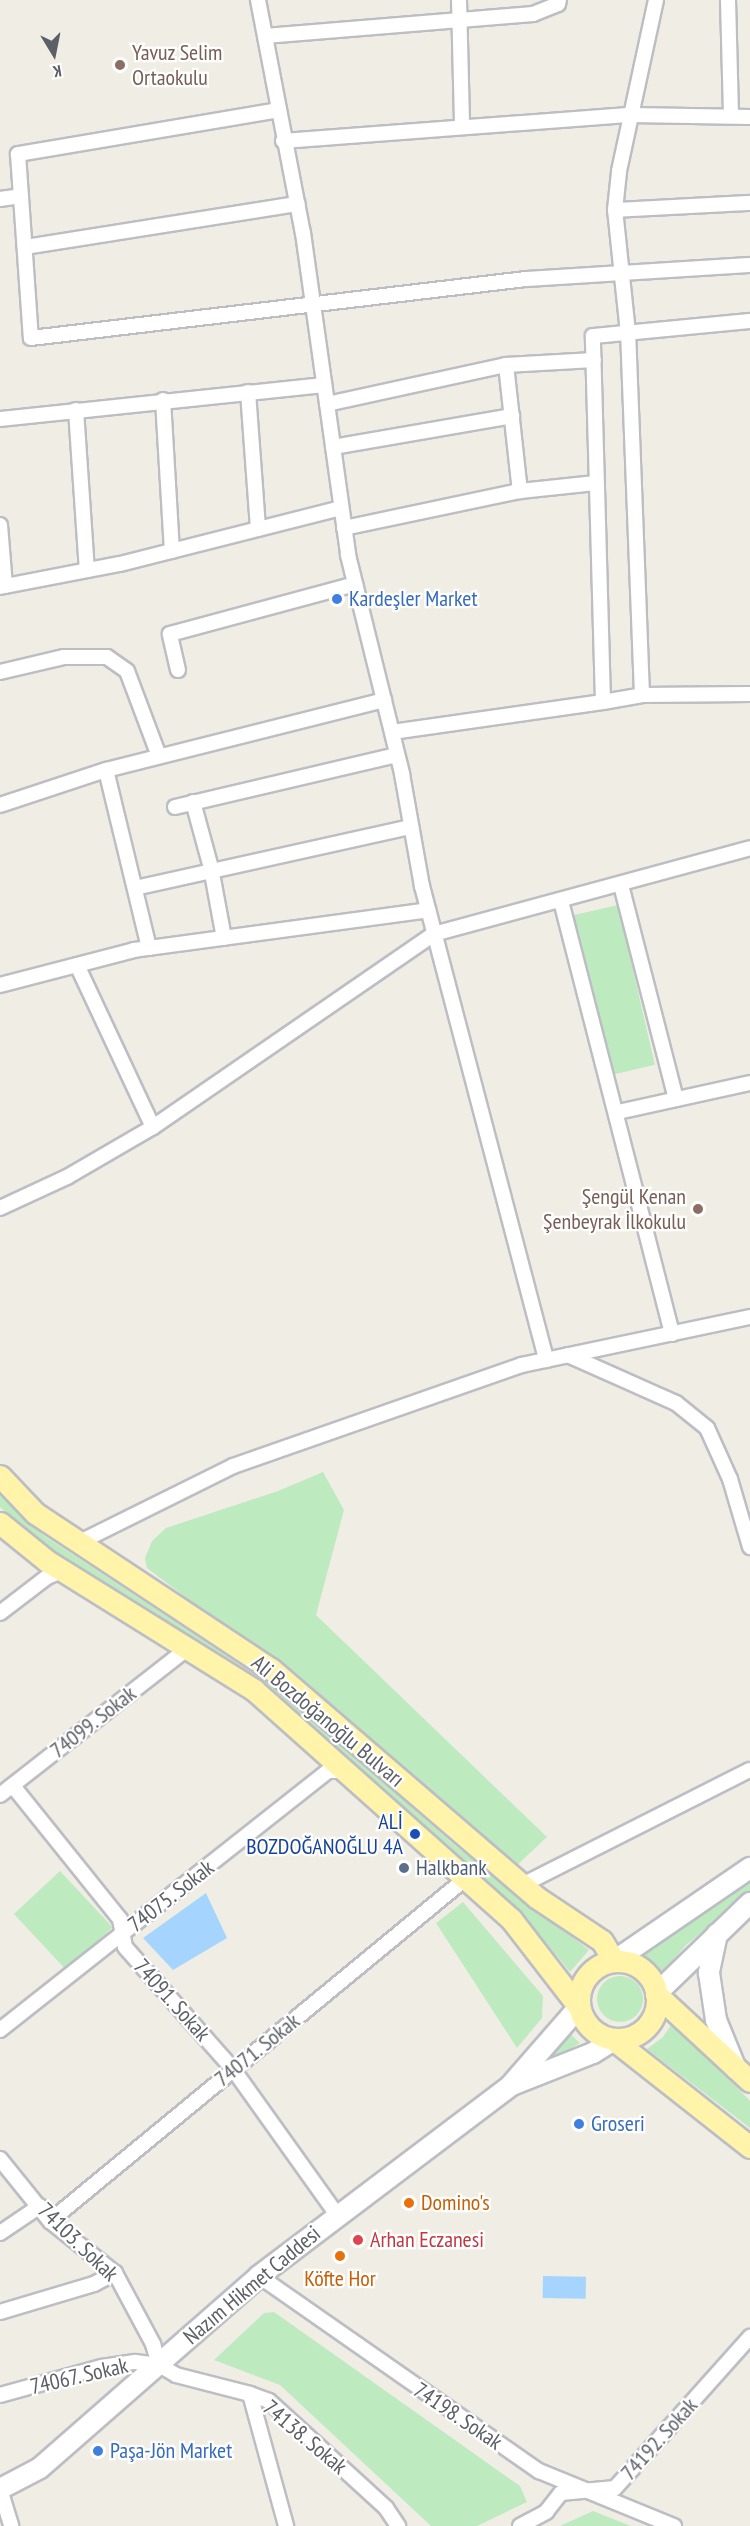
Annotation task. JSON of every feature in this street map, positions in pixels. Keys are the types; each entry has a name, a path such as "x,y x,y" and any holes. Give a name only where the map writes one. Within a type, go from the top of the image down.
{"main road":[{"name":"Ali Bozdoğanoğlu Bulvarı","path":"0,1476 35,1514 271,1669 522,1885 602,1941 614,1961"},
{"name":"Ali Bozdoğanoğlu Bulvarı","path":"0,1523 62,1571 254,1690 511,1920 579,2007"},
{"path":"750,1868 614,1961 590,1972 580,1989 579,2007 591,2029 614,2040 750,2147"},
{"path":"656,1994 750,1903"},
{"path":"717,1934 710,1980 717,2020 743,2075"},
{"path":"510,2086 593,2053 614,2040 639,2034 648,2026 655,2014 656,1994 649,1976 639,1967 614,1961"},
{"path":"656,1994 743,2075"},
{"path":"510,2086 579,2007"},
{"name":"Nazım Hikmet Caddesi","path":"0,2489 40,2468 259,2276 510,2086"}],"street":[{"path":"258,0 283,141 298,204 341,508 355,584 392,732 428,910 546,1360"},
{"path":"459,0 462,127"},
{"path":"265,36 533,14 558,4 559,0"},
{"path":"642,695 628,333 615,210 631,116 656,0"},
{"path":"728,0 731,115"},
{"path":"279,110 18,154 31,338 313,304 620,271 750,265"},
{"path":"283,141 631,116 731,115 750,117"},
{"path":"0,199 21,196"},
{"path":"615,210 750,203"},
{"path":"25,247 298,204"},
{"path":"603,702 593,336 750,321"},
{"path":"327,404 506,365 594,360"},
{"path":"506,365 520,490"},
{"path":"0,419 163,400 324,385"},
{"path":"248,392 258,529"},
{"path":"163,400 172,551"},
{"path":"76,410 87,570"},
{"path":"333,447 512,416"},
{"path":"344,528 520,490 596,483"},
{"path":"0,525 3,587 172,551 341,508"},
{"path":"178,670 170,634 355,584"},
{"path":"0,672 64,657 106,657 127,671 159,756"},
{"path":"392,732 642,695 750,694"},
{"path":"0,805 106,770 384,700"},
{"path":"175,807 397,755"},
{"path":"106,770 149,948"},
{"path":"193,802 211,868 224,938"},
{"path":"135,888 211,868 411,827"},
{"path":"0,1208 67,1177 153,1127 434,934 621,885 750,848"},
{"path":"621,885 675,1100"},
{"path":"561,901 618,1113 672,1334"},
{"path":"0,985 149,948 428,910"},
{"path":"77,965 153,1127"},
{"path":"618,1113 750,1083"},
{"path":"78,1543 233,1466 546,1360 750,1317"},
{"path":"568,1355 676,1403 707,1428 730,1479 750,1547"},
{"path":"0,1613 47,1577 62,1571"},
{"name":"74099. Sokak","path":"0,1795 187,1648"},
{"path":"522,1885 750,1770"},
{"name":"74075. Sokak","path":"0,2030 328,1772 345,1772"},
{"name":"74091. Sokak","path":"13,1786 120,1919 125,1947 233,2069 337,2215"},
{"name":"74071. Sokak","path":"50,2221 465,1879"},
{"name":"74103. Sokak","path":"0,2159 50,2221 115,2273 153,2344 159,2365"},
{"path":"0,2233 40,2206"},
{"path":"0,2312 94,2284 115,2273"},
{"name":"74198. Sokak","path":"259,2276 539,2471 674,2526"},
{"name":"74192. Sokak","path":"520,2526 546,2512 561,2493 615,2488 750,2337"},
{"name":"74067. Sokak","path":"0,2395 102,2367 135,2362 159,2365"},
{"name":"74138. Sokak","path":"159,2365 176,2375 269,2401 386,2508 398,2526"},
{"path":"250,2394 286,2526"},
{"path":"0,2489 11,2526"}],"green space":[{"path":"618,905 655,1065 610,1075 573,915"},
{"path":"323,1472 344,1510 316,1615 547,1837 514,1868 353,1724 147,1568 145,1558 152,1541 166,1528 278,1491"},
{"path":"0,1495 43,1535 274,1687 458,1848 589,1950 570,1972 530,1923 322,1738 191,1640 38,1543 0,1507"},
{"path":"60,1871 113,1927 66,1970 14,1914"},
{"path":"750,1881 750,1892 686,1945 662,1973 640,1957"},
{"path":"463,1902 543,1996 542,2018 517,2048 436,1923"},
{"path":"620,1976 636,1983 643,1999 636,2015 620,2022 604,2015 597,1999 604,1983"},
{"path":"673,2022 750,2101 750,2128 647,2049 663,2037"},
{"path":"567,2031 580,2043 526,2074"},
{"path":"274,2312 520,2486 527,2502 477,2526 431,2526 280,2385 214,2360 264,2313"},
{"path":"593,2511 631,2526 560,2526"}],"water":[{"path":"206,1893 227,1938 173,1970 143,1938"},
{"path":"543,2276 586,2277 586,2299 543,2298"}],"place":[{"name":"Yavuz Selim Ortaokulu","path":"120,65"},
{"name":"Kardeşler Market","path":"337,599"},
{"name":"Şengül Kenan Şenbeyrak İlkokulu","path":"698,1209"},
{"name":"ALİ BOZDOĞANOĞLU 4A","path":"415,1834"},
{"name":"Halkbank","path":"404,1868"},
{"name":"Groseri","path":"579,2124"},
{"name":"Domino's","path":"409,2203"},
{"name":"Arhan Eczanesi","path":"358,2240"},
{"name":"Köfte Hor","path":"340,2256"},
{"name":"Paşa-Jön Market","path":"98,2451"}]}
